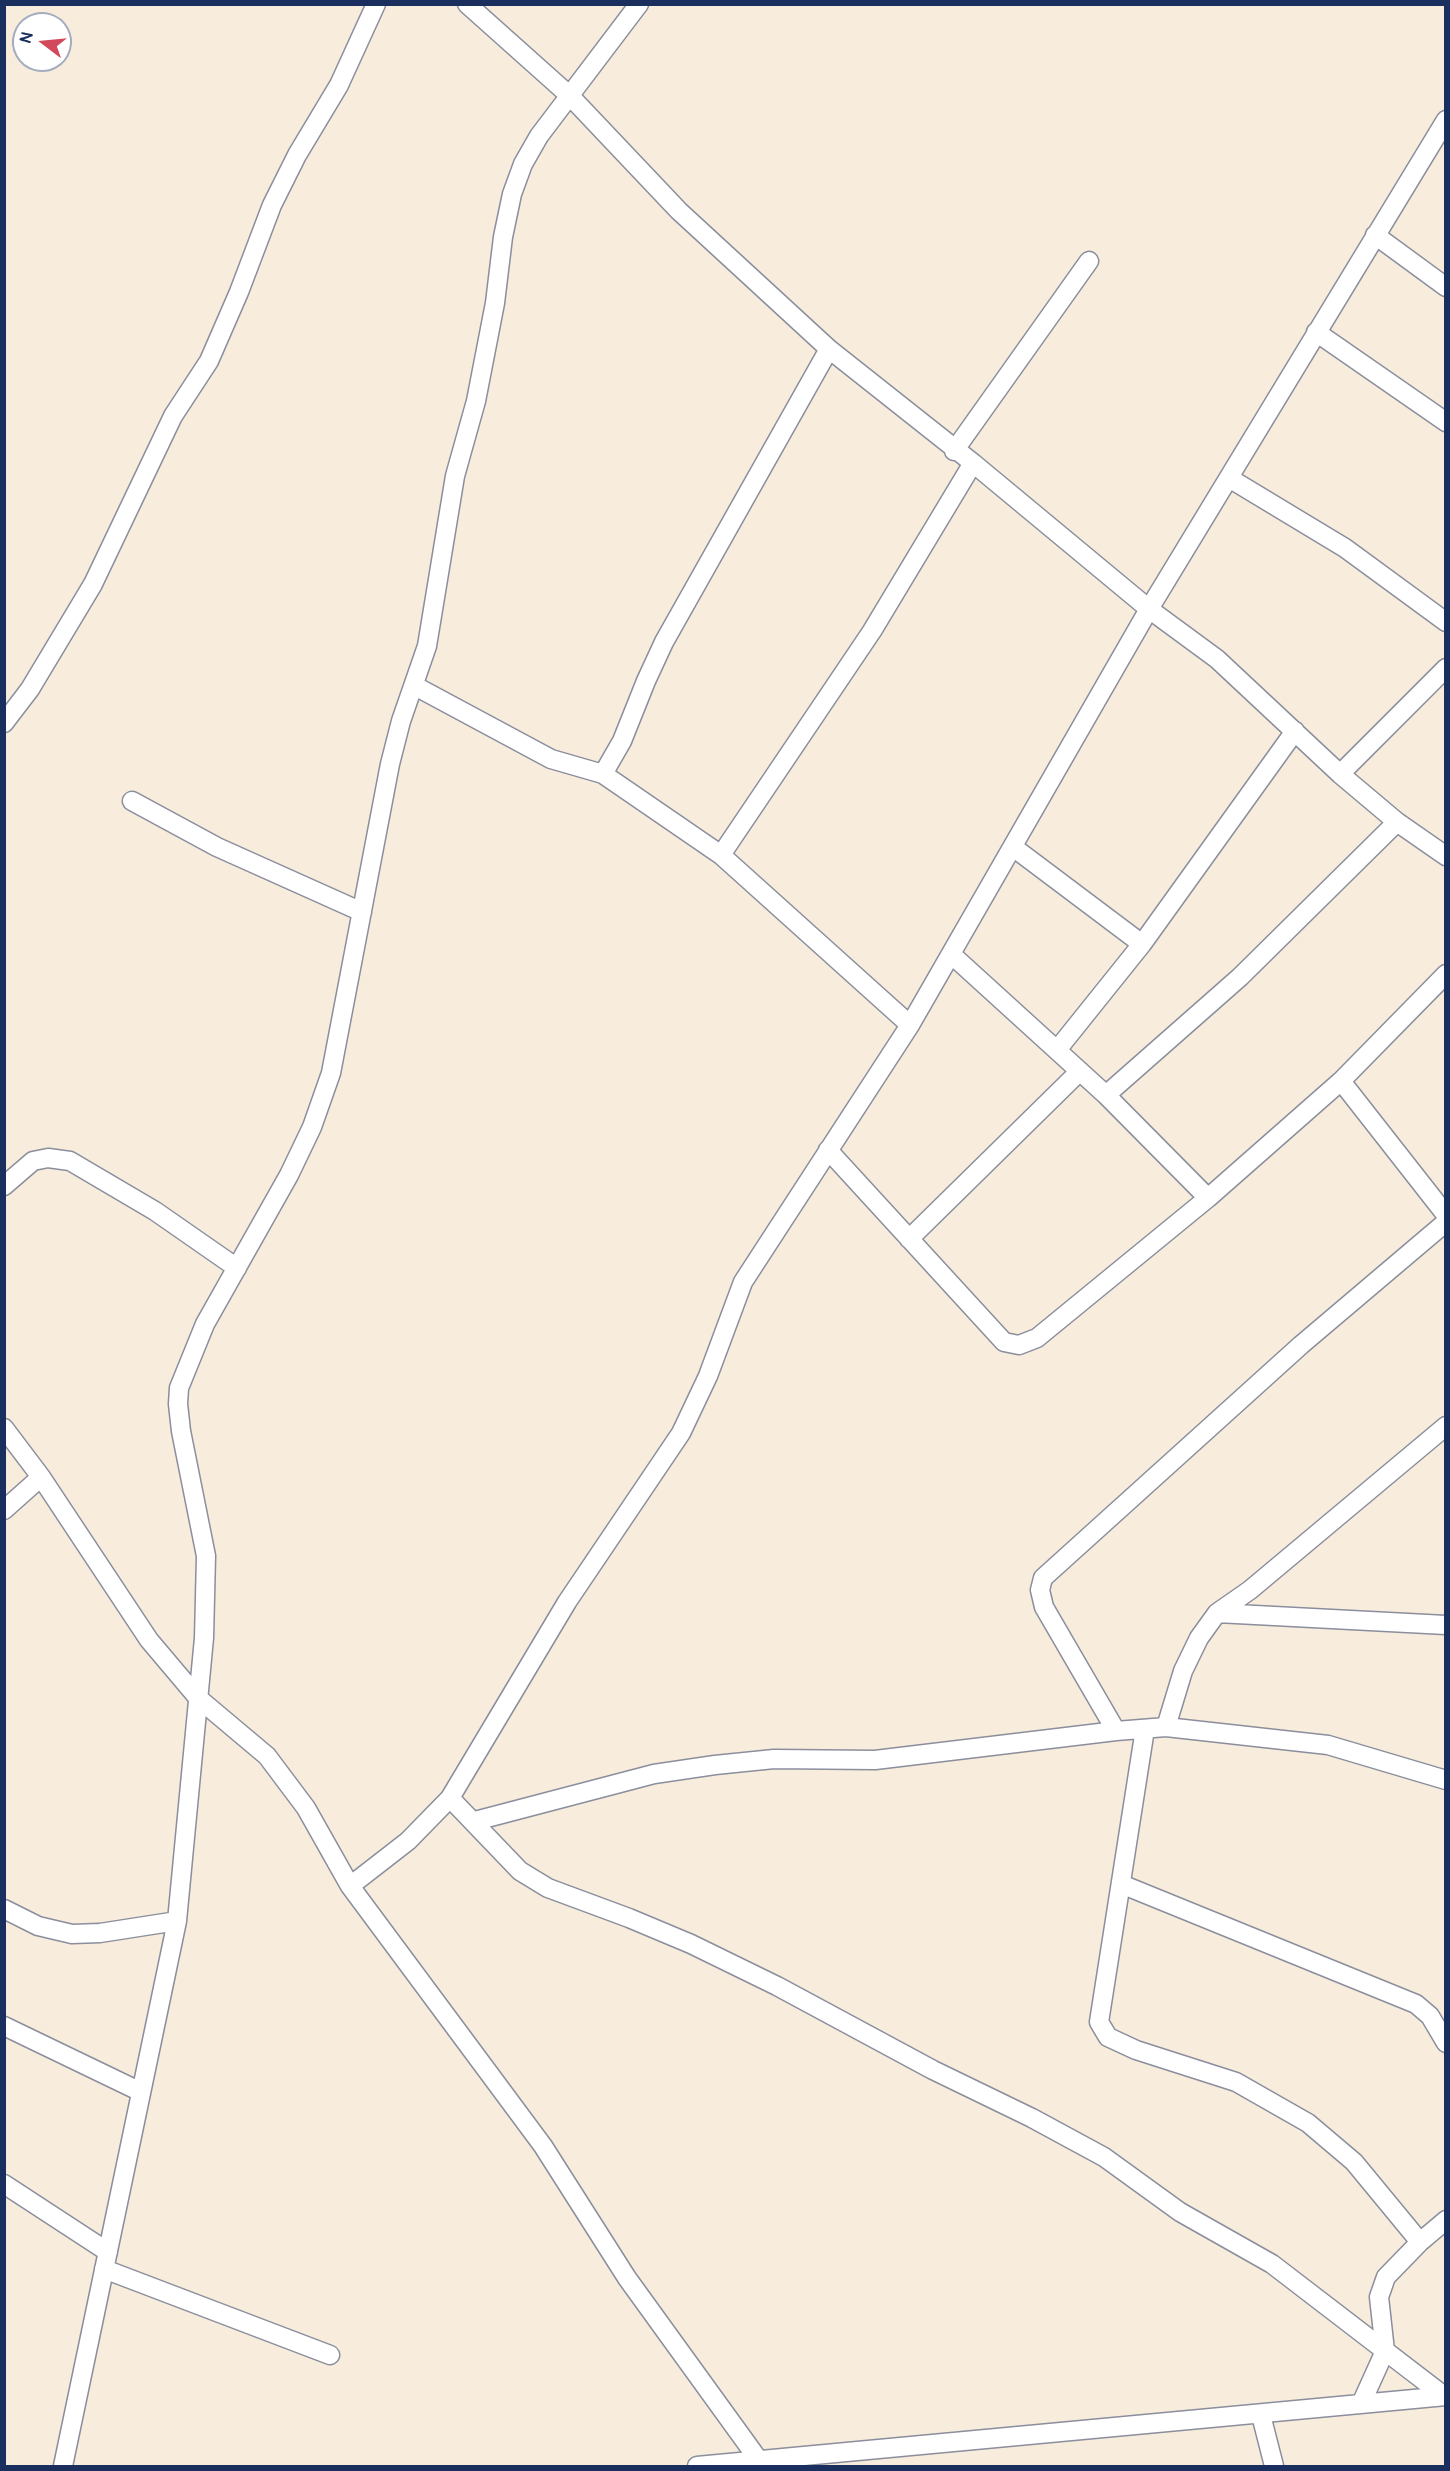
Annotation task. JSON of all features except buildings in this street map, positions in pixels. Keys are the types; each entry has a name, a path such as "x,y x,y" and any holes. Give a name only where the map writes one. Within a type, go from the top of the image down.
{"street":[{"path":"4,723 30,689 93,584 173,416 209,360 239,292 272,205 297,155 339,85 376,4"},
{"path":"467,4 570,96 679,211 828,349 973,464 1149,609 1217,659 1340,774 1398,822 1446,856"},
{"path":"63,2466 177,1921 204,1638 206,1556 181,1431 179,1388 205,1324 289,1174 331,1073 390,764 401,721 427,646 455,476 480,380 512,195 523,164 534,146 639,4"},
{"path":"350,1886 408,1841 450,1798 567,1602 681,1434 708,1376 743,1282 910,1025 1149,609 1444,124"},
{"path":"1376,235 1446,287"},
{"path":"954,451 1089,261"},
{"path":"1316,332 1446,422"},
{"path":"603,774 622,741 664,642 828,349"},
{"path":"721,855 872,631 973,464"},
{"path":"1229,478 1345,548 1446,622"},
{"path":"1340,774 1446,668"},
{"path":"415,686 551,759 603,774 721,855 910,1025"},
{"path":"1057,1050 1142,944 1295,731"},
{"path":"132,801 217,847 362,912"},
{"path":"1106,1095 1240,977 1398,822"},
{"path":"1013,847 1142,944"},
{"path":"951,954 1106,1095 1208,1198"},
{"path":"828,1150 1004,1342 1019,1345 1037,1338 1208,1198 1341,1080 1446,974"},
{"path":"909,1239 1080,1071"},
{"path":"1341,1080 1446,1215"},
{"path":"4,1186 33,1161 48,1158 70,1161 155,1211 237,1268"},
{"path":"1116,1731 1044,1607 1040,1590 1043,1578 1292,1353 1446,1222"},
{"path":"1166,1727 1183,1671 1199,1638 1217,1613 1250,1590 1446,1426"},
{"path":"4,1428 41,1477 149,1640 198,1698 267,1756 306,1808 350,1886 543,2146 627,2278 760,2463"},
{"path":"4,1510 41,1477"},
{"path":"1217,1613 1446,1625"},
{"path":"475,1821 654,1774 774,1759 874,1760 1166,1727 1328,1745 1446,1780"},
{"path":"1145,1729 1099,2022 1108,2037 1136,2050 1236,2082 1308,2123 1354,2162 1420,2242"},
{"path":"450,1798 475,1821 520,1871 548,1888 691,1944 777,1986 933,2070 1032,2118 1104,2157 1180,2212 1272,2264 1445,2396"},
{"path":"1120,1884 1416,2004 1430,2016 1446,2043"},
{"path":"4,1909 38,1926 72,1934 100,1933 177,1921"},
{"path":"4,2026 141,2092"},
{"path":"4,2184 106,2261 330,2355"},
{"path":"1361,2404 1385,2351 1379,2296 1386,2277 1420,2242 1446,2220"},
{"path":"697,2466 760,2463 1445,2396"},
{"path":"1261,2415 1274,2466"}]}
